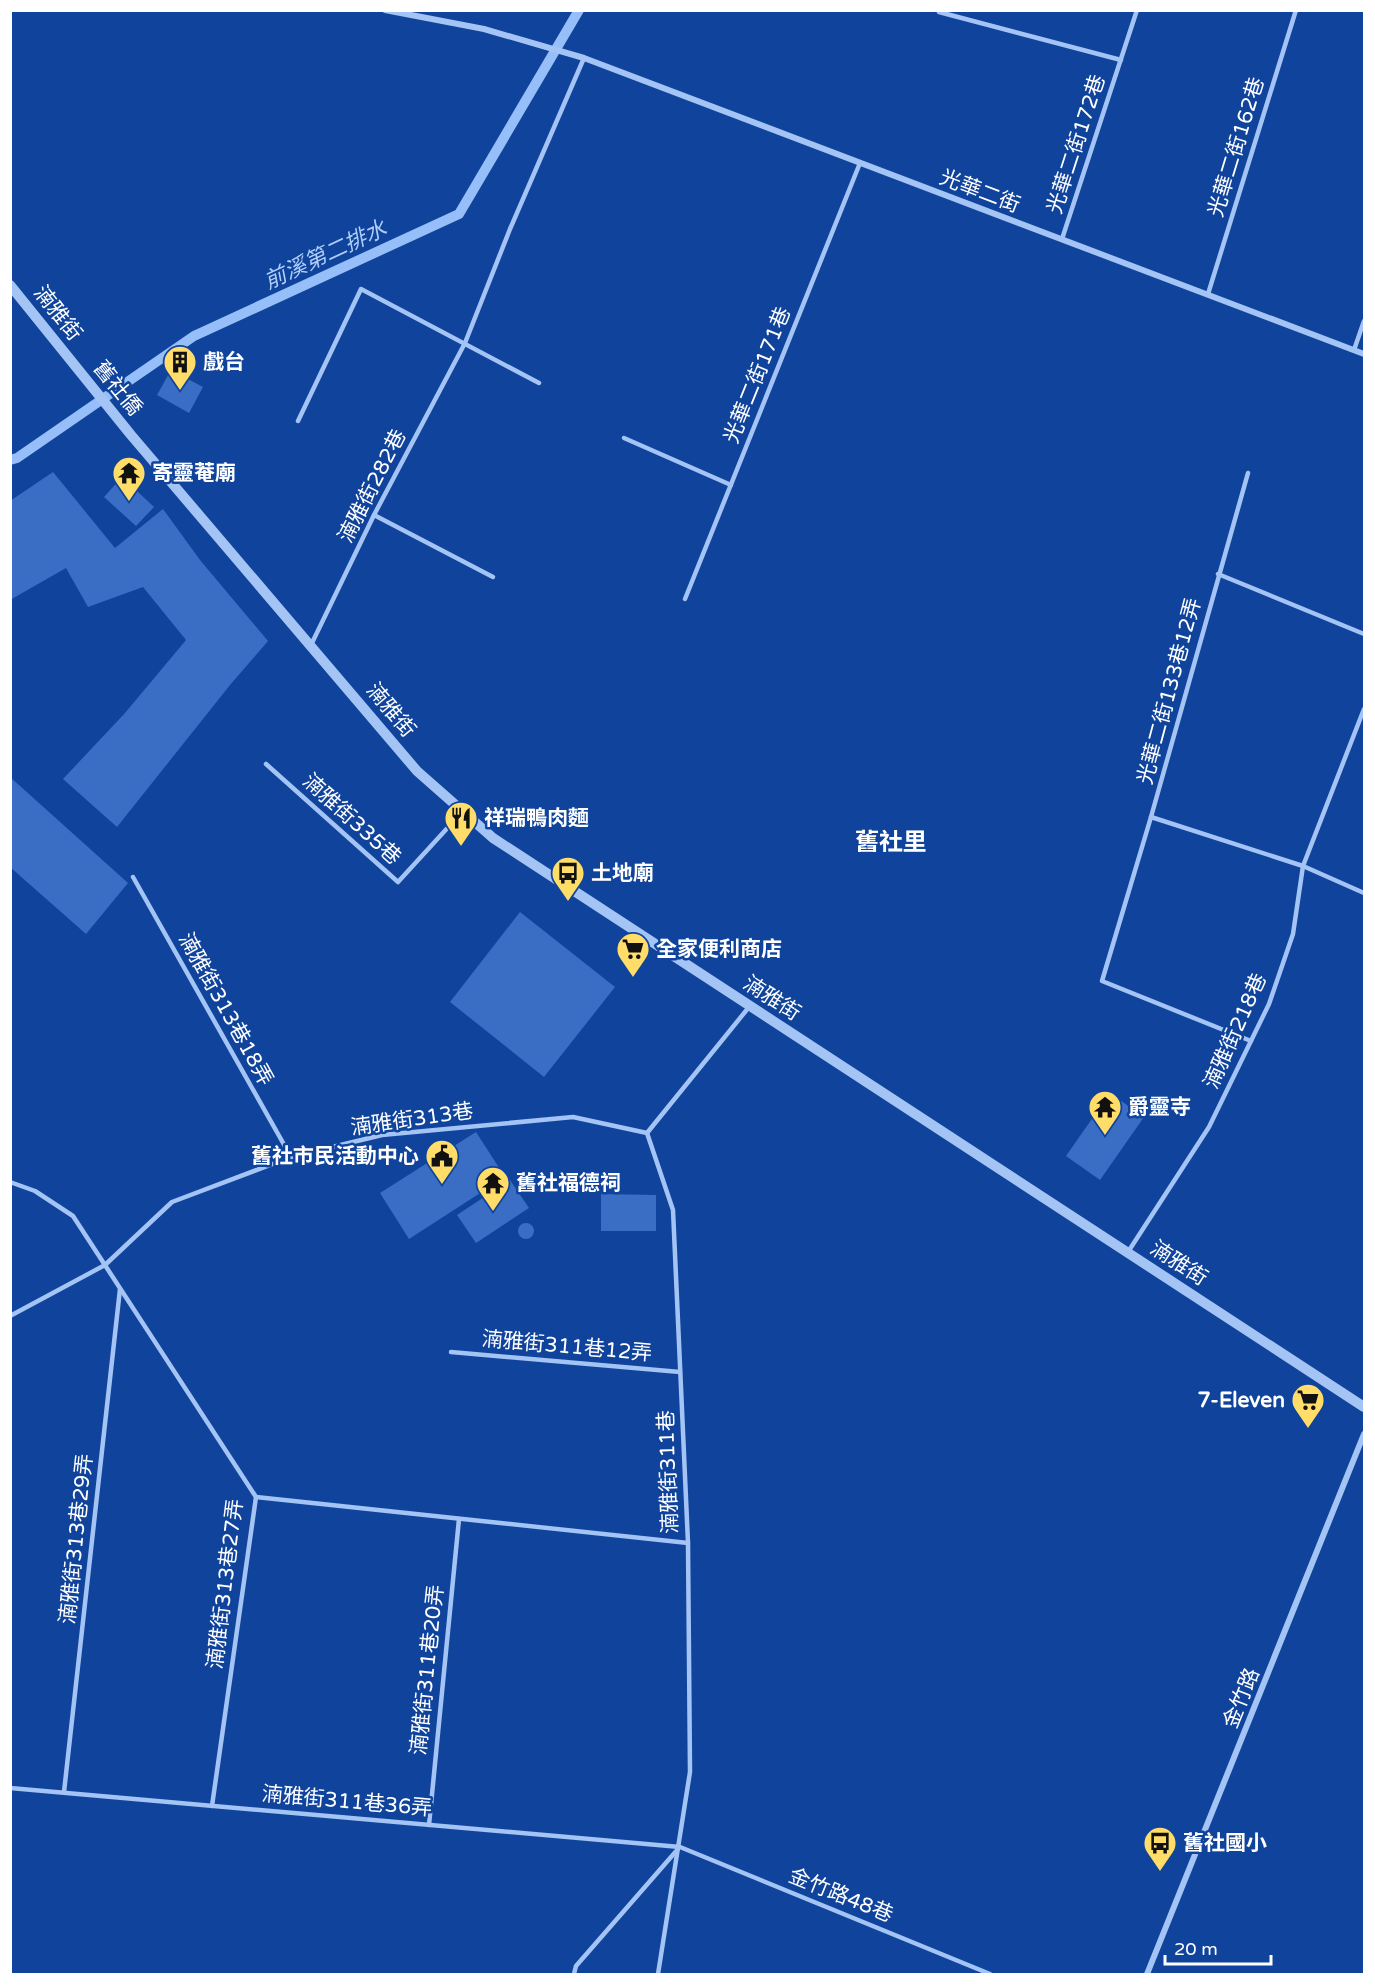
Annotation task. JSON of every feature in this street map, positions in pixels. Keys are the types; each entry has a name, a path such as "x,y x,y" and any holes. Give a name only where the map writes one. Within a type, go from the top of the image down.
{"street":[{"name":"光華二街","path":"385,10 484,29 584,58 1365,354"},
{"name":"湳雅街","path":"10,285 74,365"},
{"name":"舊社僑","path":"74,365 131,435"},
{"name":"湳雅街","path":"131,435 417,771 493,838 1365,1407"},
{"name":"金竹路","path":"1148,1974 1365,1434"}],"lane":[{"name":"光華二街172巷","path":"1062,239 1137,10"},
{"name":"光華二街162巷","path":"1208,294 1296,10"},
{"name":"光華二街172巷","path":"939,12 1121,60"},
{"name":"湳雅街282巷","path":"311,645 374,515 465,343 514,219 584,58"},
{"name":"光華二街171巷","path":"685,599 860,163"},
{"path":"298,421 362,289 539,383"},
{"path":"1354,350 1365,321"},
{"path":"624,438 731,485"},
{"name":"光華二街133巷12弄","path":"1248,473 1102,981 1251,1041"},
{"path":"374,515 493,577"},
{"name":"光華二街133巷12弄","path":"1218,574 1365,634"},
{"name":"湳雅街218巷","path":"1127,1253 1209,1127 1269,1004 1293,934 1303,866 1365,709"},
{"name":"湳雅街335巷","path":"266,764 398,882 463,811"},
{"path":"1151,817 1303,866 1365,893"},
{"name":"湳雅街313巷18弄","path":"133,877 291,1157"},
{"path":"647,1133 749,1006"},
{"name":"湳雅街313巷","path":"10,1316 105,1265 172,1202 291,1157 382,1135 573,1118 647,1133"},
{"name":"湳雅街311巷","path":"647,1133 673,1210 688,1543 690,1772 680,1847 658,1974"},
{"name":"湳雅街313巷27弄","path":"10,1182 35,1191 73,1216 256,1497 212,1806"},
{"name":"湳雅街313巷29弄","path":"64,1792 120,1289"},
{"name":"湳雅街311巷12弄","path":"451,1352 680,1372"},
{"path":"256,1497 688,1543"},
{"name":"湳雅街311巷20弄","path":"429,1825 459,1519"},
{"name":"湳雅街311巷36弄","path":"10,1788 680,1847"},
{"path":"574,1974 576,1966 680,1847"},
{"name":"金竹路48巷","path":"680,1847 990,1974"}],"building":[{"name":"戲台","path":"171,370 203,387 189,413 157,395"},
{"path":"53,472 115,548 163,509 200,560 268,641 117,827 63,779 125,713 186,640 143,587 88,607 66,568 10,600 10,501"},
{"name":"寄靈菴廟","path":"122,477 154,507 136,526 104,497"},
{"path":"10,777 128,883 86,934 10,867"},
{"path":"520,912 615,987 544,1077 450,1002"},
{"name":"爵靈寺","path":"1110,1093 1144,1117 1100,1180 1066,1156"},
{"name":"舊社市民活動中心","path":"476,1132 505,1177 409,1239 380,1193"},
{"name":"舊社福德祠","path":"510,1180 529,1208 476,1243 457,1215"},
{"path":"601,1194 656,1195 656,1231 601,1231"},
{"path":"523,1223 529,1223 534,1231 532,1237 523,1239 518,1234 518,1228"}],"waterway":[{"name":"前溪第二排水","path":"10,460 17,458 194,336 459,214 579,10"}],"place":[{"name":"戲台","path":"180,391"},
{"name":"寄靈菴廟","path":"129,502"},
{"name":"祥瑞鴨肉麵","path":"461,847"},
{"name":"土地廟","path":"568,902"},
{"name":"全家便利商店","path":"633,978"},
{"name":"爵靈寺","path":"1105,1136"},
{"name":"舊社市民活動中心","path":"442,1185"},
{"name":"舊社福德祠","path":"493,1212"},
{"name":"7-Eleven","path":"1308,1429"},
{"name":"舊社國小","path":"1160,1872"}],"district":[{"name":"舊社里","path":"891,842"}]}
